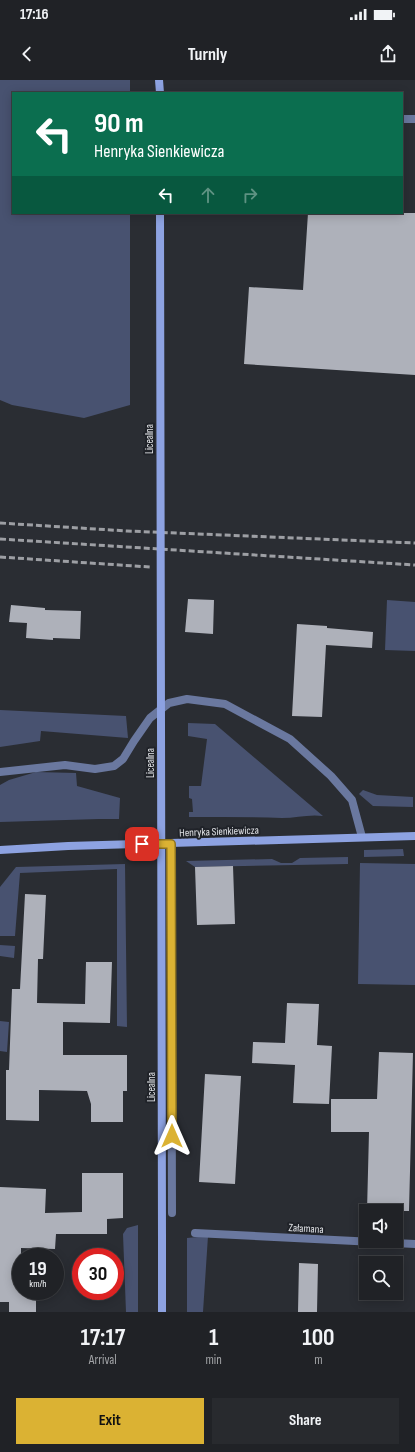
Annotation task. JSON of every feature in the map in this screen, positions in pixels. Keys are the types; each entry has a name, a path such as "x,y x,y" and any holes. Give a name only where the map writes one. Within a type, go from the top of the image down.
{"main road":[{"path":"160,80 160,92"},
{"name":"Licealna","path":"160,214 162,1312"},
{"name":"Henryka Sienkiewicza","path":"0,850 68,846 415,836"}],"street":[{"path":"403,119 415,119"},
{"path":"0,772 65,765 95,769 114,766 123,759 150,718 169,703 187,699 225,704 290,739 331,776 352,800 362,837"},
{"name":"Licealna","path":"171,844 172,1213"},
{"name":"Załamana","path":"195,1233 415,1244"}],"shaded area":[{"path":"0,80 130,80 130,92 12,92 12,214 130,214 130,405 84,418 12,405 0,400"},
{"path":"387,600 415,602 415,651 385,650"},
{"path":"0,710 126,716 128,738 41,731 40,741 0,747"},
{"path":"188,723 215,724 323,816 313,815 282,818 189,817 189,812 193,812 192,799 189,798 189,786 201,786 207,739 188,736"},
{"path":"36,772 76,773 77,786 120,798 119,819 0,822 0,785 9,780"},
{"path":"363,790 377,795 413,797 413,807 373,806 359,794"},
{"path":"403,849 404,856 364,857 364,850"},
{"path":"348,857 348,864 195,867 186,861 272,859 281,863 292,863 300,858"},
{"path":"360,863 415,864 415,985 358,984"},
{"path":"125,864 127,1027 117,1026 117,869 20,873 15,936 0,936 0,887 16,867"},
{"path":"0,945 15,946 14,958 0,956"},
{"path":"0,1021 9,1022 7,1052 0,1051"},
{"path":"138,1225 138,1312 126,1312 123,1234 127,1228"},
{"path":"208,1236 203,1312 187,1312 187,1238"}],"building":[{"path":"415,213 415,375 244,364 249,287 303,290 308,214"},
{"path":"188,599 214,600 213,634 185,632"},
{"path":"11,605 45,608 45,610 81,611 80,639 53,638 53,640 26,638 27,623 9,622"},
{"path":"297,624 373,632 372,648 326,645 322,717 292,716"},
{"path":"233,866 235,924 197,925 195,867"},
{"path":"25,894 46,895 43,959 38,959 37,1003 85,1004 86,962 112,962 110,1023 63,1022 63,1055 127,1055 127,1091 123,1091 123,1122 91,1122 91,1104 87,1091 39,1090 39,1121 6,1120 6,1070 9,1070 12,989 20,989"},
{"path":"287,1003 319,1004 317,1045 332,1046 329,1104 293,1103 295,1065 252,1063 253,1042 285,1043"},
{"path":"379,1052 413,1053 409,1211 403,1211 403,1204 367,1204 369,1132 331,1132 331,1099 377,1099"},
{"path":"205,1074 241,1076 235,1184 199,1182"},
{"path":"82,1173 123,1173 123,1218 107,1219 107,1234 56,1234 55,1248 12,1248 12,1300 36,1300 36,1312 9,1312 9,1302 0,1302 0,1187 46,1189 45,1213 82,1212"},
{"path":"299,1263 318,1264 317,1312 298,1312"}],"railway":[{"path":"0,523 127,531 415,543"},
{"path":"0,539 415,565"},
{"path":"0,557 150,567"}],"route":[{"path":"142,844 171,844 172,1136"}]}
